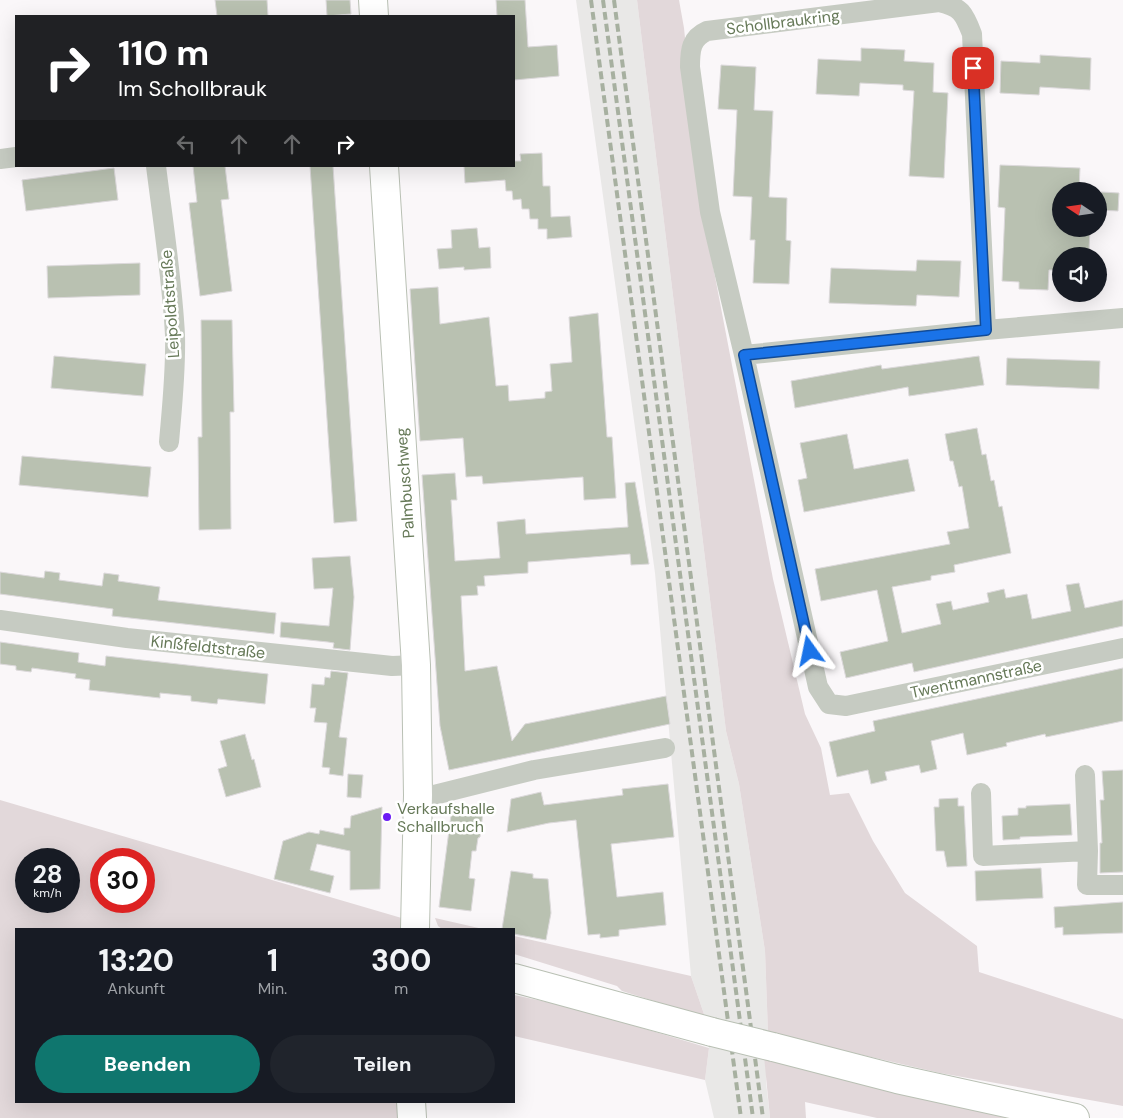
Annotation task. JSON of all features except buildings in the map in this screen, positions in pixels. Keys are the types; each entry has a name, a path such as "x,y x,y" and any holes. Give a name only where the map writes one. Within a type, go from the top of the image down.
{"street":[{"path":"373,0 374,15"},
{"name":"Schollbraukring","path":"744,355 710,212 690,67 690,51 698,35 707,31 939,2 954,6 966,17 972,34 986,330"},
{"path":"0,159 15,157"},
{"name":"Leipoldtstraße","path":"156,167 175,336 175,368 169,442"},
{"name":"Palmbuschweg","path":"384,167 416,665 418,799 415,928"},
{"path":"744,355 1123,318"},
{"name":"Twentmannstraße","path":"744,355 818,687 829,704 846,706 1123,648"},
{"name":"Kinßfeldtstraße","path":"0,620 128,638 392,666 416,665"},
{"path":"418,799 534,770 665,748"},
{"path":"1084,775 1088,851 1087,885 1123,884"},
{"path":"981,793 983,856 1088,851"},
{"path":"515,978 712,1032 897,1079 1075,1118"},
{"path":"411,1103 412,1118"}],"shaded area":[{"path":"576,0 637,0 726,731 739,784 765,951 768,1033 766,1082 770,1118 714,1118 705,1080 709,1048 705,1017 691,976 655,573"},
{"path":"637,0 679,0 684,28 703,214 773,579 805,714 821,748 830,795 849,793 873,841 905,893 977,946 979,972 1123,1019 1123,1106 940,1073 768,1033 765,951 739,784 726,731"},
{"path":"0,800 405,919 406,928 15,928 15,1103 405,1103 405,1118 0,1118"},
{"path":"435,918 479,928 441,928"},
{"path":"515,936 691,976 705,1017 622,991 617,986 515,954"},
{"path":"515,995 575,1008 709,1048 705,1080 515,1036"},
{"path":"764,1056 1015,1118 877,1118 805,1102 806,1118 770,1118"}],"railway":[{"path":"591,0 741,1118"},
{"path":"603,0 753,1118"},
{"path":"614,0 763,1118"}],"place":[{"name":"Verkaufshalle Schallbruch","path":"387,817"}],"route":[{"path":"810,651 744,355 986,330 973,68"}]}
